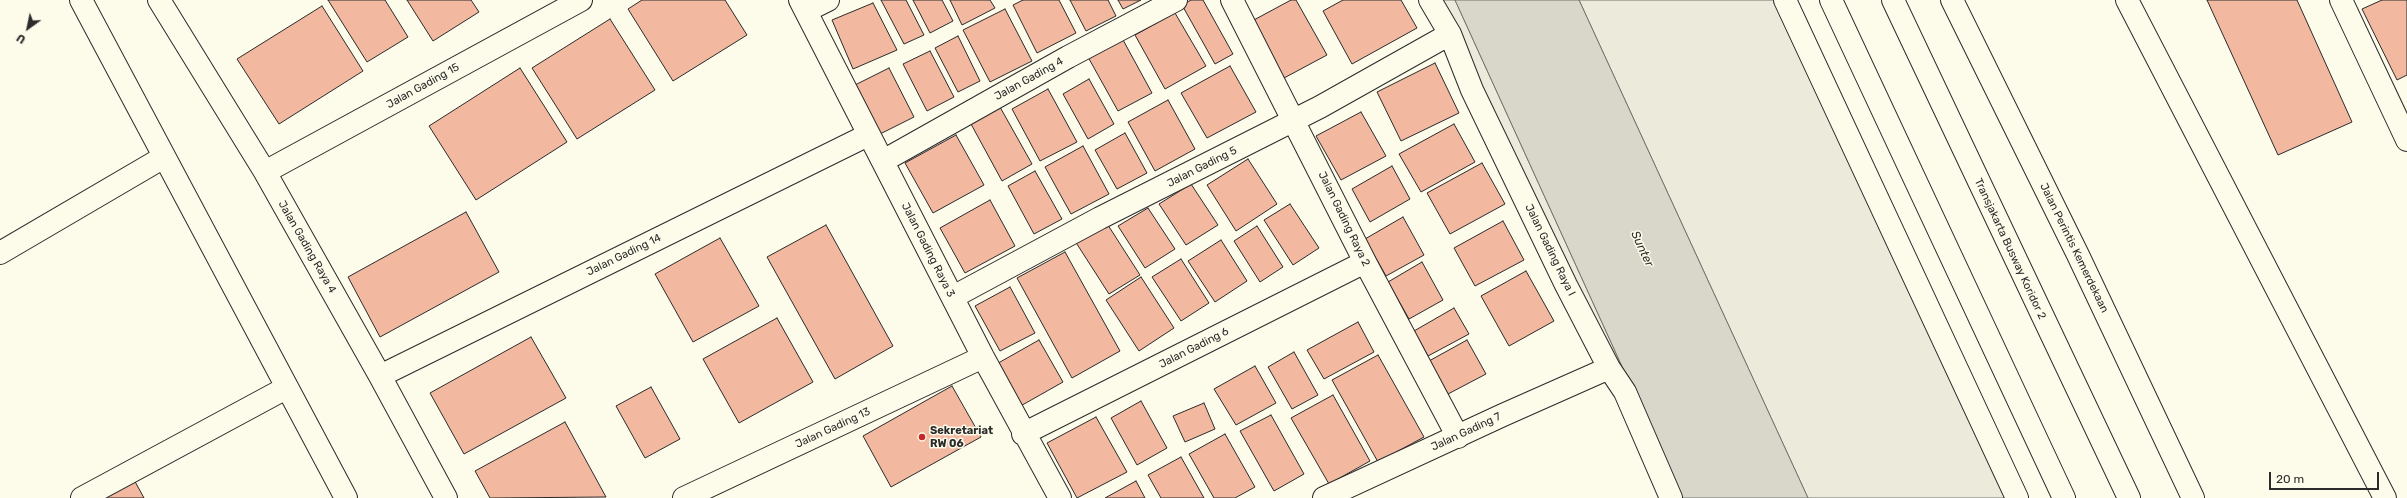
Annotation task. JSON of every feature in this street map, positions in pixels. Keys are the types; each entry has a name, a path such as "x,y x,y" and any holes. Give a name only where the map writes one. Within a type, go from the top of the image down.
{"main road":[{"path":"81,0 286,388 346,498"},
{"name":"Jalan Gading Raya 4","path":"159,0 265,172 380,376 446,498"},
{"name":"Jalan Gading 15","path":"265,172 581,0"},
{"path":"803,6 828,0"},
{"name":"Jalan Gading 4","path":"883,161 1068,57 1176,0"},
{"name":"Jalan Gading Raya 2","path":"1232,0 1295,120 1365,262 1458,437"},
{"name":"Jalan Gading Raya I","path":"1430,0 1450,34 1472,90 1566,285 1609,368 1625,392 1671,498"},
{"path":"1785,0 2017,498"},
{"path":"1831,0 2064,498"},
{"name":"Transjakarta Busway Koridor 2","path":"1893,0 2129,498"},
{"name":"Jalan Perintis Kemerdekaan","path":"1952,0 2078,254 2193,498"},
{"path":"2127,0 2385,498"},
{"path":"2341,0 2407,140"},
{"name":"Jalan Gading Raya 3","path":"803,6 982,357 1023,434 1060,498"},
{"name":"Jalan Gading 5","path":"953,298 1100,218 1295,120 1450,34"},
{"name":"Jalan Gading 14","path":"380,376 868,134"},
{"path":"0,253 164,157"},
{"name":"Jalan Gading 6","path":"1023,434 1365,262"},
{"name":"Jalan Gading 13","path":"684,498 982,357"},
{"name":"Jalan Gading 7","path":"1324,498 1609,368"},
{"path":"82,498 286,388"}],"shaded area":[{"path":"1433,0 1455,0 1682,498 1673,498"},
{"path":"1579,0 1775,0 2012,498 1808,498"}],"water":[{"name":"Sunter","path":"1455,0 1579,0 1808,498 1682,498"}],"building":[{"path":"328,0 385,0 408,37 367,62"},
{"path":"407,0 471,0 479,12 433,41"},
{"path":"642,0 725,0 747,35 673,81 628,9"},
{"path":"881,0 906,0 924,35 904,44"},
{"path":"913,0 942,0 953,21 930,33"},
{"path":"950,0 990,0 995,8 962,25"},
{"path":"1023,0 1059,0 1076,33 1037,53 1013,5"},
{"path":"1070,0 1108,0 1116,16 1086,31"},
{"path":"1118,0 1141,0 1123,9"},
{"path":"1191,0 1203,0 1233,54 1215,64 1182,5"},
{"path":"1291,0 1296,0 1327,55 1284,78 1252,21"},
{"path":"1343,0 1401,0 1417,28 1352,64 1323,11"},
{"path":"2207,0 2297,0 2352,122 2278,155"},
{"path":"2382,0 2407,0 2407,75 2397,80 2362,9"},
{"path":"873,3 897,50 853,69 832,20"},
{"path":"322,6 363,71 279,124 237,59"},
{"path":"1005,9 1032,61 990,82 963,30"},
{"path":"1175,13 1206,66 1165,89 1135,35"},
{"path":"610,19 655,90 577,139 532,68"},
{"path":"958,36 980,81 958,92 935,48"},
{"path":"1122,38 1152,93 1118,111 1088,57"},
{"path":"930,51 954,97 927,111 903,64"},
{"path":"1435,63 1459,113 1401,141 1377,92"},
{"path":"1230,66 1256,112 1207,138 1181,93"},
{"path":"520,68 567,142 476,200 429,126"},
{"path":"889,68 914,117 878,135 853,86"},
{"path":"1089,79 1114,124 1088,139 1063,94"},
{"path":"1048,89 1077,142 1040,161 1012,109"},
{"path":"1168,100 1195,149 1155,171 1128,122"},
{"path":"1000,107 1032,164 1002,181 971,124"},
{"path":"1361,112 1386,156 1341,180 1316,136"},
{"path":"1454,124 1475,162 1421,192 1399,154"},
{"path":"1125,133 1147,173 1117,189 1095,150"},
{"path":"956,135 984,185 933,213 905,163"},
{"path":"1083,146 1109,194 1071,214 1045,167"},
{"path":"1248,159 1277,204 1236,231 1207,185"},
{"path":"1482,163 1505,204 1450,234 1427,193"},
{"path":"1392,166 1410,199 1370,222 1352,189"},
{"path":"1035,171 1062,219 1034,234 1008,186"},
{"path":"1191,184 1218,225 1186,245 1159,204"},
{"path":"990,200 1015,246 965,273 940,228"},
{"path":"1290,204 1319,248 1293,265 1264,220"},
{"path":"1148,208 1175,249 1145,268 1118,226"},
{"path":"466,212 499,272 380,337 348,277"},
{"path":"1403,217 1424,255 1386,276 1365,239"},
{"path":"1503,221 1524,260 1475,286 1454,248"},
{"path":"1106,222 1140,275 1109,294 1075,241"},
{"path":"826,225 893,346 835,379 767,257"},
{"path":"1257,226 1283,267 1260,282 1234,241"},
{"path":"720,238 759,306 693,342 655,274"},
{"path":"1221,240 1247,281 1215,302 1188,261"},
{"path":"1065,252 1120,351 1072,378 1017,278"},
{"path":"1181,259 1209,303 1181,321 1152,277"},
{"path":"1422,262 1443,300 1409,319 1388,282"},
{"path":"1526,271 1554,321 1509,346 1481,296"},
{"path":"1141,277 1174,328 1139,351 1106,300"},
{"path":"1010,287 1035,333 1000,351 975,306"},
{"path":"1454,308 1469,334 1428,356 1414,331"},
{"path":"777,318 813,382 739,423 703,359"},
{"path":"1358,322 1374,352 1324,379 1307,350"},
{"path":"531,337 566,398 464,454 430,393"},
{"path":"1039,340 1063,382 1017,408 993,366"},
{"path":"1467,340 1486,374 1448,394 1429,361"},
{"path":"1294,352 1318,395 1292,409 1268,367"},
{"path":"1378,355 1424,437 1378,462 1332,380"},
{"path":"1255,366 1276,403 1236,425 1214,389"},
{"name":"Sekretariat RW 06","path":"952,386 981,437 891,487 863,436"},
{"path":"651,387 680,439 645,458 616,406"},
{"path":"1333,395 1370,461 1329,484 1291,418"},
{"path":"1141,401 1167,448 1137,465 1111,418"},
{"path":"1204,403 1215,429 1185,442 1173,416"},
{"path":"1271,415 1304,474 1274,491 1240,431"},
{"path":"1096,417 1127,472 1077,498 1047,443"},
{"path":"565,422 606,497 490,498 475,471"},
{"path":"1225,434 1255,487 1235,498 1214,498 1189,454"},
{"path":"1181,457 1204,498 1161,498 1148,475"},
{"path":"132,476 144,498 93,498"},
{"path":"1136,481 1145,498 1105,498"}],"place":[{"name":"Sekretariat RW 06","path":"922,437"}]}
